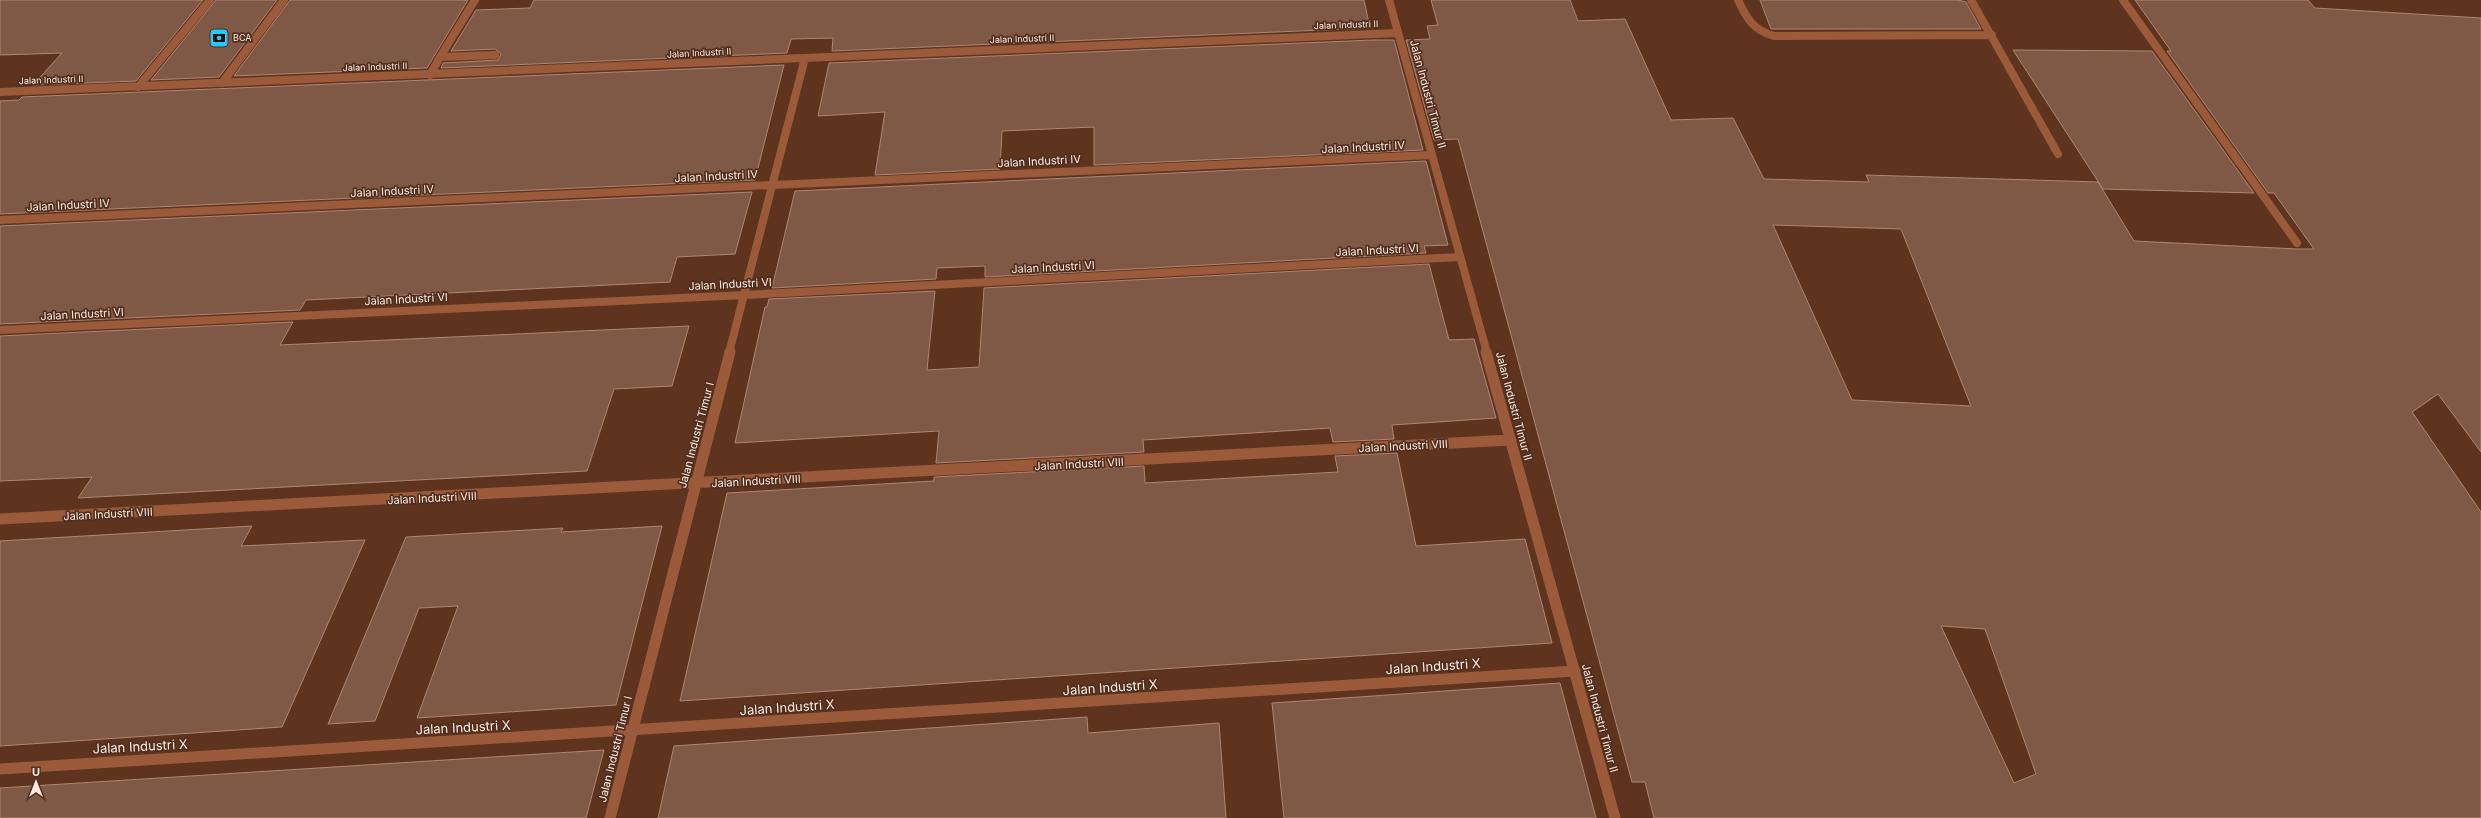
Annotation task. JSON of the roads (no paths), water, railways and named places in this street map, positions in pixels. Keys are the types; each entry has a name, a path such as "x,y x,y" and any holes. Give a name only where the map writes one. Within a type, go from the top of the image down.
{"lane":[{"path":"138,87 210,0"},
{"path":"222,83 284,0"},
{"path":"430,75 475,0"},
{"name":"Jalan Industri Timur II","path":"1389,0 1615,818"},
{"path":"1738,0 1750,25 1759,32 1774,36 1992,35"},
{"path":"1971,0 2058,154"},
{"path":"2123,0 2297,243"},
{"name":"Jalan Industri II","path":"0,92 1398,33"},
{"path":"440,57 495,55"},
{"name":"Jalan Industri Timur I","path":"610,818 695,484 774,184 805,58"},
{"name":"Jalan Industri IV","path":"0,220 1432,155"},
{"name":"Jalan Industri VI","path":"0,330 745,295 1460,257"},
{"name":"Jalan Industri VIII","path":"0,519 695,484 1511,440"},
{"name":"Jalan Industri X","path":"0,769 632,731 1575,671"}],"place":[{"name":"BCA","path":"219,38"}]}
